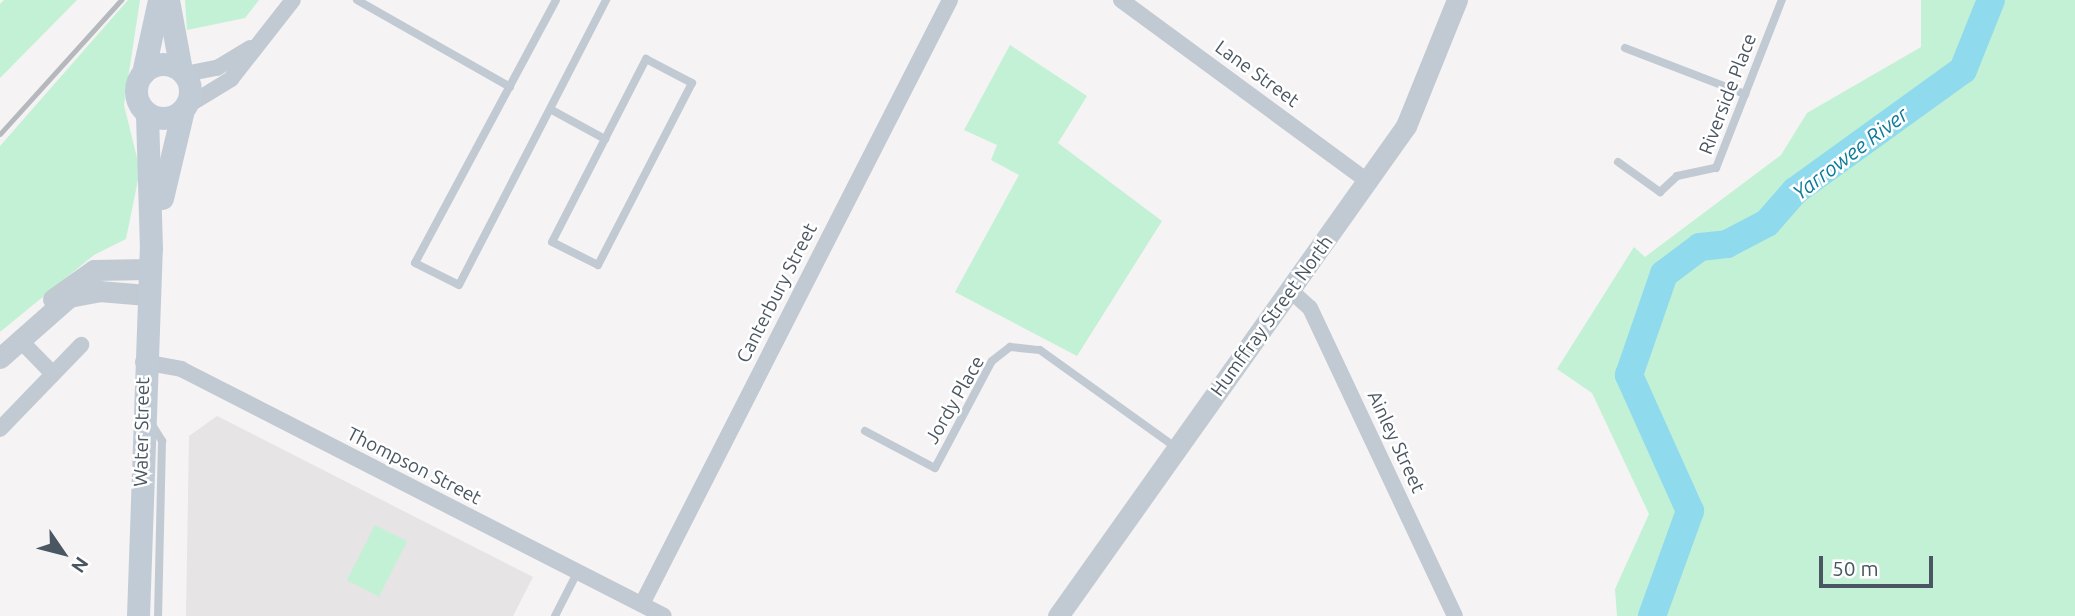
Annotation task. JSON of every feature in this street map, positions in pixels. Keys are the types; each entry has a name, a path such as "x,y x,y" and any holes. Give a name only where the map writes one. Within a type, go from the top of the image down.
{"main road":[{"path":"159,0 137,97 147,114 170,118 185,108 183,72 168,0"},
{"path":"143,73 166,64 183,72"},
{"name":"Water Street","path":"150,259 185,108"},
{"name":"Water Street","path":"138,616 143,362 150,259 147,114"}],"street":[{"path":"185,108 231,79 293,0"},
{"name":"Canterbury Street","path":"642,604 950,0"},
{"name":"Lane Street","path":"1121,0 1369,182"},
{"name":"Humffray Street North","path":"1058,616 1369,182 1418,106 1457,0"},
{"path":"183,72 226,64 257,43"},
{"path":"0,358 86,272 150,259"},
{"name":"Ainley Street","path":"1291,291 1310,309 1455,616"},
{"path":"21,337 77,294 147,295"},
{"path":"21,337 53,374"},
{"path":"0,429 81,345"},
{"name":"Thompson Street","path":"143,362 181,369 664,616"}],"lane":[{"path":"357,0 510,87"},
{"path":"556,0 415,262 459,285 606,0"},
{"name":"Riverside Place","path":"1618,162 1660,192 1677,176 1712,171 1782,0"},
{"path":"1625,48 1745,94"},
{"path":"646,59 691,83 598,265 552,242 605,139 646,59"},
{"path":"550,109 605,139"},
{"name":"Jordy Place","path":"865,431 935,468 992,361 1010,347 1040,350 1178,448"},
{"path":"142,413 161,438 158,616"},
{"path":"555,616 577,573"}],"shaded area":[{"path":"217,416 533,577 513,616 186,616 189,436"}],"green space":[{"path":"4,0 77,0 0,78 0,4"},
{"path":"128,0 140,0 124,105 140,170 126,239 94,255 0,332 0,146"},
{"path":"185,0 259,0 245,18 187,30"},
{"path":"1921,0 2075,0 2075,616 1617,616 1615,589 1649,514 1592,393 1557,369 1634,247 1645,257 1781,155 1807,113 1921,47"},
{"path":"1010,45 1087,96 1058,143 1162,221 1077,356 955,292 1019,175 991,160 997,145 964,130"},
{"path":"375,525 407,541 379,597 347,580"}],"waterway":[{"name":"Yarrowee River","path":"1652,616 1690,511 1629,375 1664,274 1700,247 1727,244 1767,223 1795,191 1963,70 1991,0"}],"railway":[{"path":"0,134 121,0"}]}
